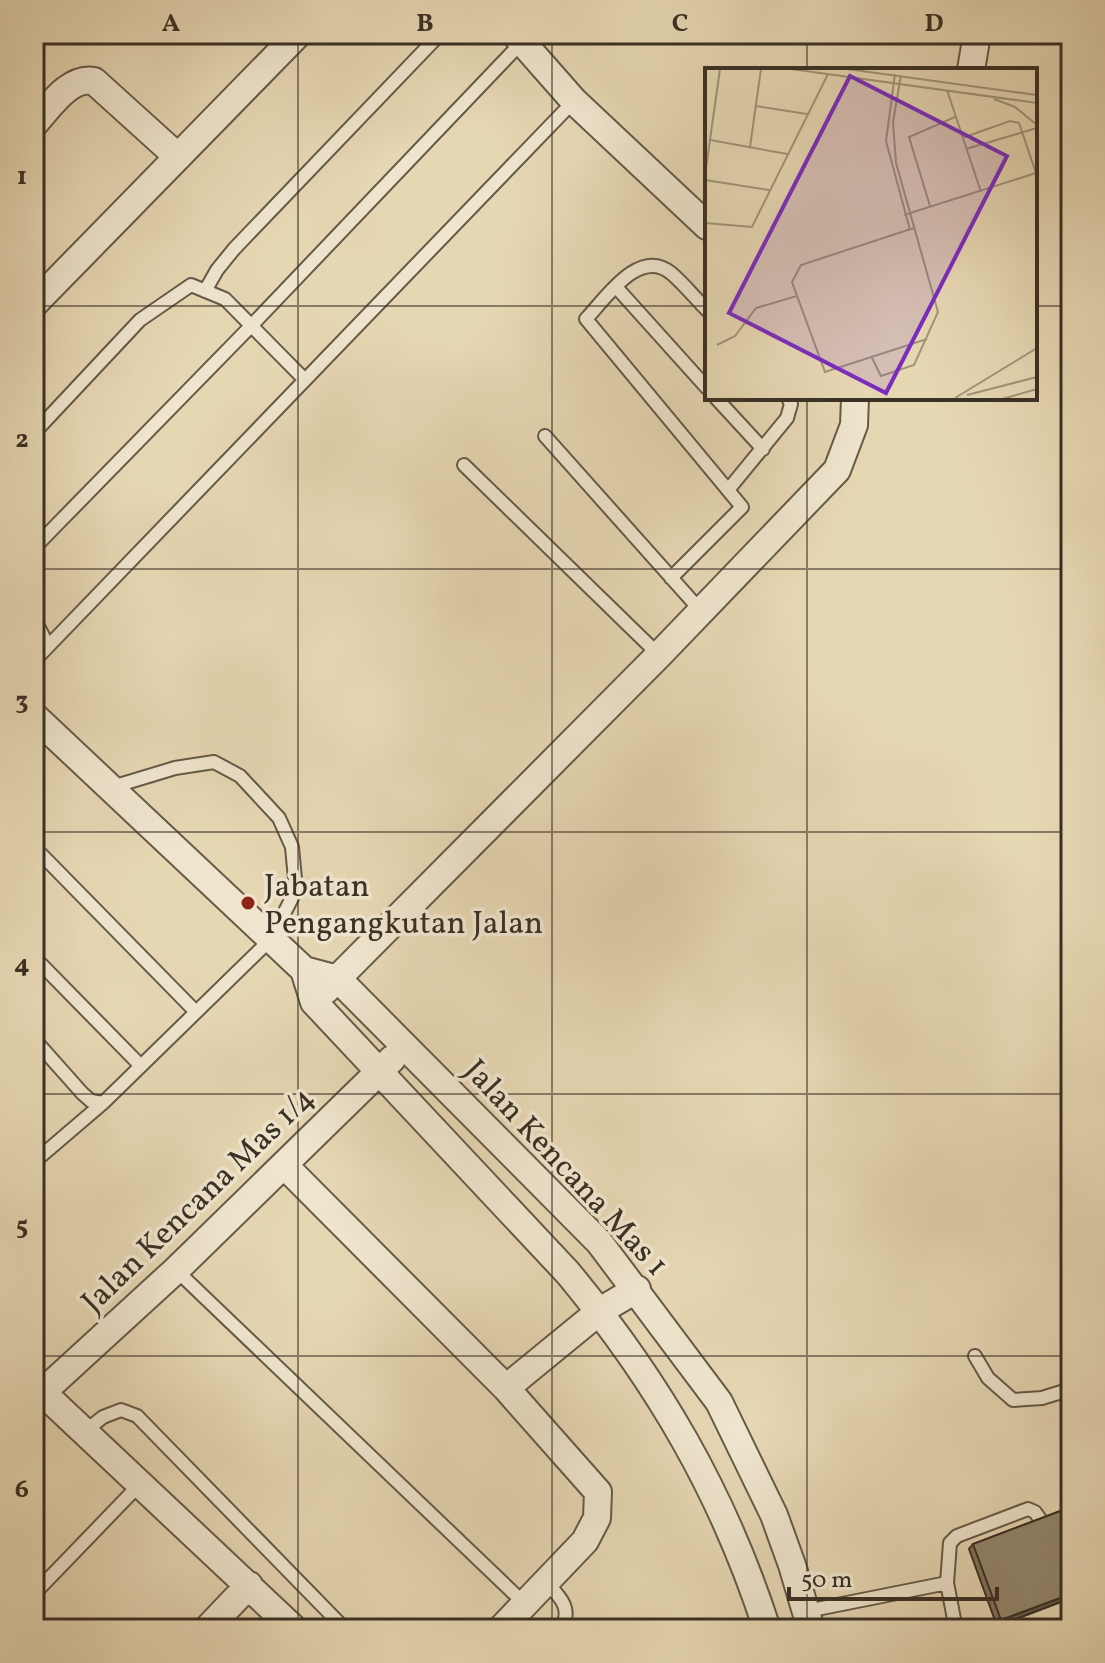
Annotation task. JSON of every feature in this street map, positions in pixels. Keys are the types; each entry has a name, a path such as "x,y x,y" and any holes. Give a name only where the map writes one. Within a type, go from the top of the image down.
{"street":[{"path":"34,304 298,34"},
{"path":"971,68 977,34"},
{"path":"519,38 574,101 705,224"},
{"path":"34,124 71,85 86,79 94,81 178,157"},
{"path":"314,1002 659,655 837,470 854,425 855,400"},
{"name":"Jalan Kencana Mas 1","path":"34,716 304,970 338,979 599,1242 719,1402 774,1515 809,1620"},
{"name":"Jalan Kencana Mas 1","path":"304,970 314,1002 600,1311 678,1425 706,1476 733,1534 767,1629"},
{"name":"Jalan Kencana Mas 1/4","path":"38,1396 176,1270 406,1046"},
{"path":"284,1165 506,1388 598,1492 597,1518 585,1541 501,1629"},
{"path":"506,1388 600,1311 637,1289"},
{"path":"38,1396 141,1483 294,1629"},
{"path":"207,1629 249,1585"}],"lane":[{"path":"205,291 234,249 440,34"},
{"path":"34,548 252,325 519,38"},
{"path":"34,661 574,101"},
{"path":"671,578 742,507 586,319 638,267 657,264 670,272 705,308"},
{"path":"34,433 140,320 191,285 225,299 305,380"},
{"path":"617,288 705,386"},
{"path":"718,400 763,449"},
{"path":"728,490 787,418 791,404 789,400"},
{"path":"545,436 701,611"},
{"path":"464,465 659,655"},
{"path":"34,618 48,646"},
{"path":"34,1162 103,1103 271,939 296,890 292,847 279,818 240,776 214,762 175,768 108,788"},
{"path":"34,847 195,1011"},
{"path":"34,957 140,1065"},
{"path":"34,1039 82,1093 91,1101 103,1103"},
{"path":"176,1270 525,1604"},
{"path":"975,1356 988,1378 1013,1400 1042,1398 1071,1389"},
{"path":"84,1432 112,1412 121,1410 137,1416 345,1629"},
{"path":"34,1594 141,1483"},
{"path":"956,1629 947,1583 950,1543 957,1536 1028,1509 1035,1512 1042,1522"},
{"path":"546,1582 565,1603 567,1613 561,1629"},
{"path":"809,1620 947,1583"}],"building":[{"path":"1071,1507 1071,1594 1001,1620 973,1544"}],"place":[{"name":"Jabatan Pengangkutan Jalan","path":"248,903"}]}
